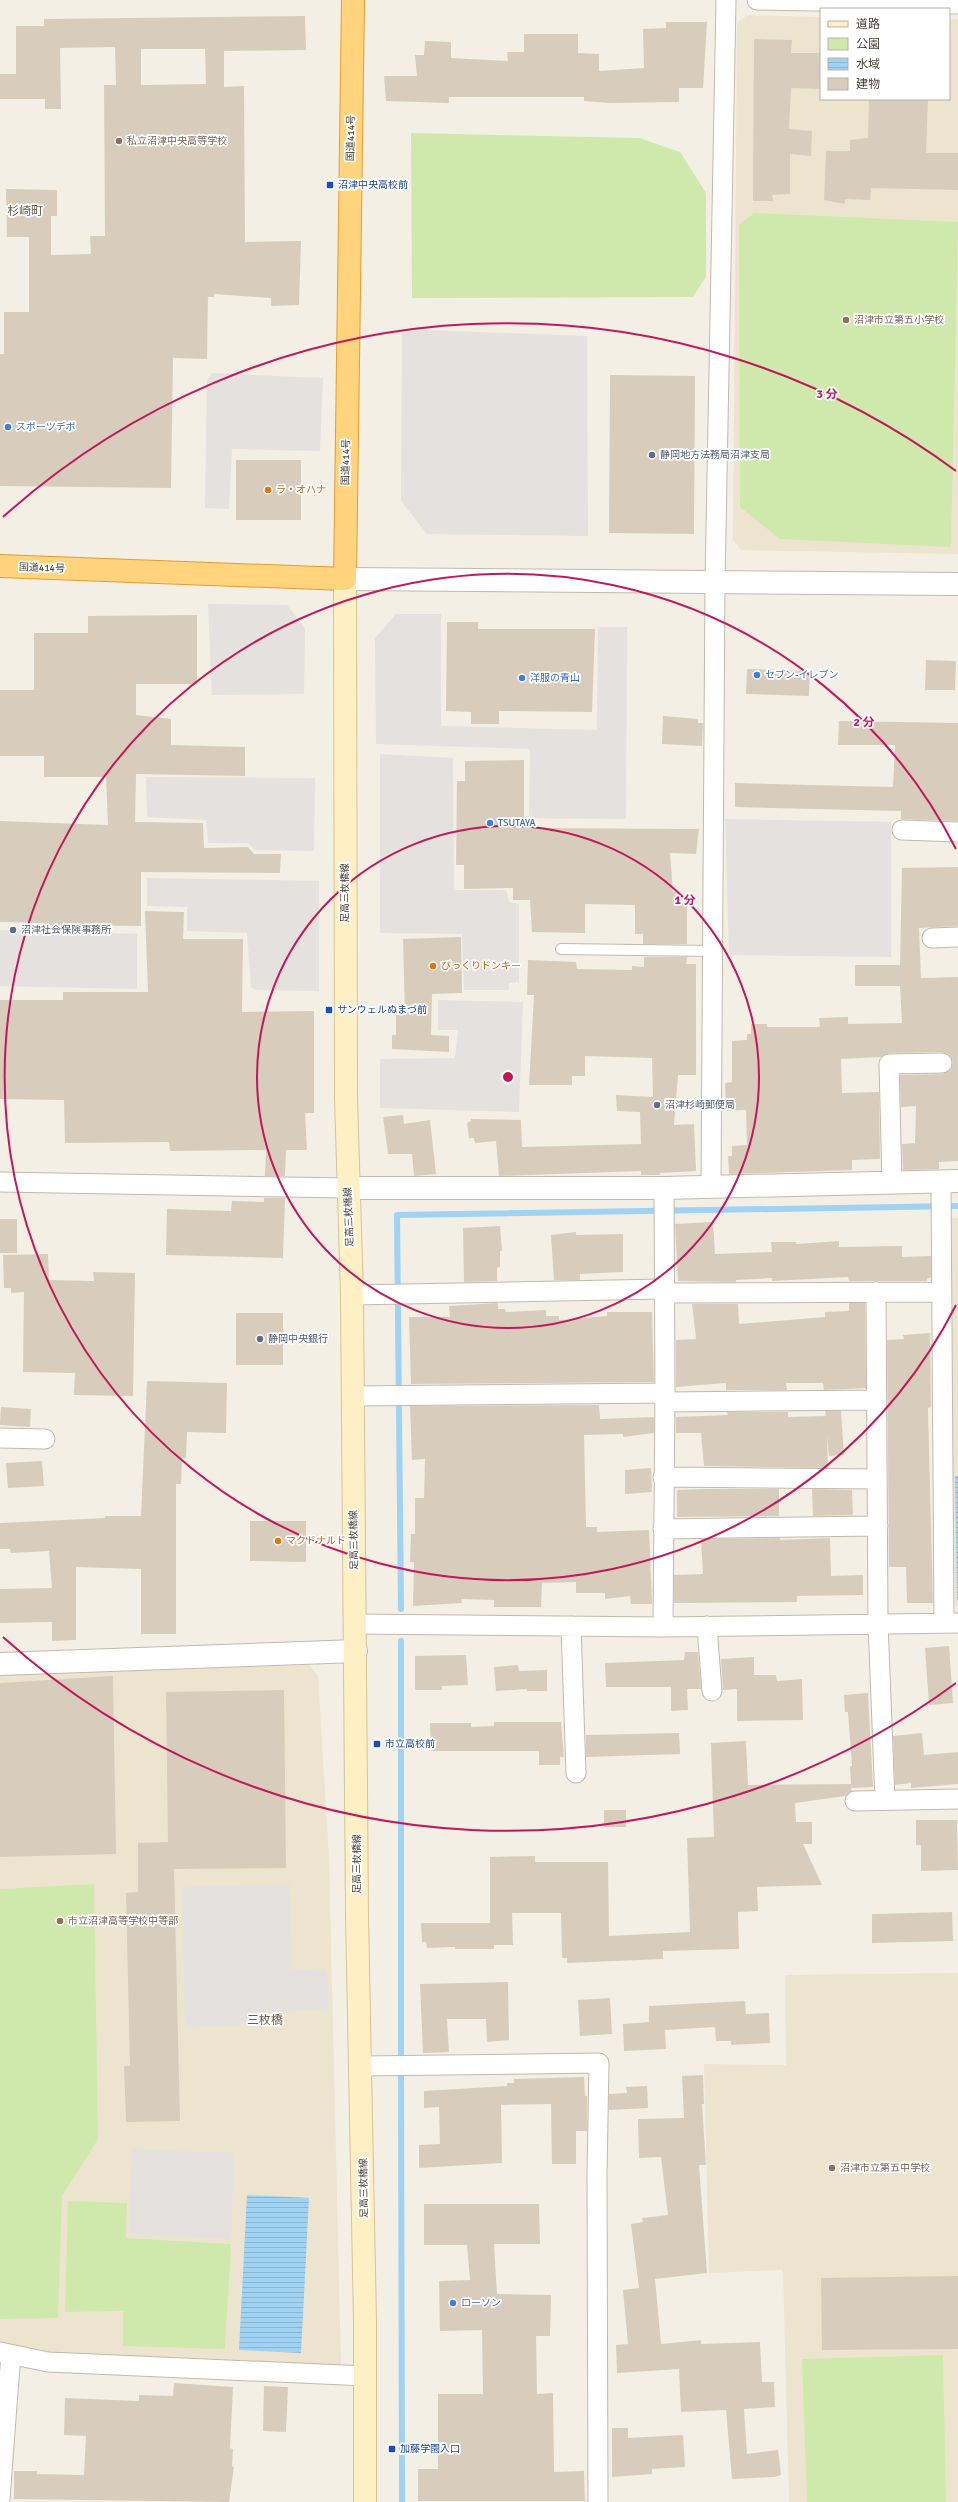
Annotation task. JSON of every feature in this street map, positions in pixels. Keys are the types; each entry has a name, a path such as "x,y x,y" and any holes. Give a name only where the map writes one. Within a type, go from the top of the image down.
{"highway":[{"name":"国道414号","path":"0,566 344,579 353,0"}],"main road":[{"name":"足高三枚橋線","path":"344,579 346,1091 352,1296 357,1916 362,2066 366,2376 365,2502"}],"street":[{"path":"711,1185 715,583 726,0"},
{"path":"757,0 958,4"},
{"path":"344,579 958,584"},
{"path":"902,830 958,832"},
{"path":"932,938 958,937"},
{"path":"892,1182 890,1064 942,1063"},
{"path":"0,1182 348,1188 664,1188 711,1185 950,1181 941,1292 951,1623 663,1627 355,1624"},
{"path":"663,1627 665,1398 664,1188"},
{"path":"352,1296 664,1289 673,1293 941,1292"},
{"path":"876,1292 878,1623 885,1800"},
{"path":"353,1396 877,1400"},
{"path":"0,1438 45,1439"},
{"path":"664,1476 877,1479"},
{"path":"663,1529 878,1526"},
{"path":"571,1626 576,1773"},
{"path":"707,1626 712,1691"},
{"path":"0,1664 356,1651"},
{"path":"855,1801 958,1799"},
{"path":"362,2066 599,2064 597,2173 598,2502"},
{"path":"0,2499 6,2354 48,2362 366,2376"}],"lane":[{"path":"561,949 712,951"}],"shaded area":[{"name":"沼津市立第五小学校","path":"747,15 820,17 820,100 950,100 950,19 958,19 958,554 741,550 733,540 737,23"},
{"path":"426,330 587,336 588,536 427,534 401,501 402,331"},
{"path":"212,373 323,378 320,451 232,449 229,509 205,508 207,381"},
{"path":"208,604 287,605 305,628 304,694 212,695"},
{"path":"396,614 441,614 441,726 597,730 598,627 627,627 626,819 529,818 530,749 376,744 375,638"},
{"path":"380,754 453,758 454,887 456,890 506,890 509,902 519,904 519,982 509,983 509,990 464,990 462,934 380,933"},
{"path":"146,777 315,778 314,851 255,850 248,843 208,843 206,820 147,817"},
{"path":"725,819 891,822 891,957 729,955"},
{"path":"147,878 319,881 319,991 256,990 251,987 247,933 187,931 187,907 147,906"},
{"path":"0,930 137,934 137,989 0,986"},
{"path":"438,1000 523,1002 519,1112 380,1108 380,1059 455,1058 458,1030 438,1030"},
{"path":"949,1218 958,1218 958,1606 955,1606"},
{"path":"309,1665 318,1676 329,1859 341,2366 51,2354 0,2343 0,1675"},
{"path":"290,1884 292,1970 327,1969 329,2009 264,2012 265,2025 185,2027 182,1887"},
{"name":"沼津市立第五中学校","path":"958,1973 958,2502 789,2502 783,2270 709,2273 704,2064 786,2065 785,1975"},
{"path":"132,2149 234,2153 231,2239 129,2234"}],"green space":[{"path":"411,133 639,138 680,152 706,193 706,277 693,297 412,298"},
{"name":"沼津市立第五小学校","path":"754,213 958,222 951,547 780,539 740,507 739,225"},
{"path":"94,1884 98,2139 62,2196 58,2318 0,2319 0,1889"},
{"path":"68,2201 127,2203 126,2238 231,2244 225,2349 123,2346 123,2311 65,2312"},
{"path":"943,2355 946,2502 807,2502 802,2359"}],"water":[{"path":"955,1476 958,1476 958,1600 957,1600"},
{"path":"247,2195 309,2198 301,2353 239,2350"}],"building":[{"path":"305,16 306,50 224,51 224,87 244,86 245,242 301,241 299,305 271,306 271,298 214,294 214,297 208,297 207,359 173,358 171,488 0,486 0,354 4,354 4,312 29,312 29,237 7,237 6,189 57,190 57,216 51,216 51,255 91,254 90,236 105,236 104,85 116,85 115,47 60,48 61,109 45,109 45,99 0,99 0,74 16,74 16,26 44,26 44,19","holes":["141,49 205,49 206,84 141,85"]},
{"path":"666,22 707,22 703,88 679,88 679,102 610,103 584,101 584,97 449,97 449,103 386,101 384,76 417,76 415,55 424,55 425,41 451,42 451,58 508,61 507,52 524,52 524,34 578,34 578,53 599,54 599,71 644,68 643,29 666,28"},
{"path":"754,39 792,40 791,53 820,53 820,89 791,88 789,129 812,131 811,156 790,154 790,194 772,195 773,201 753,201"},
{"path":"869,100 928,100 926,153 958,153 958,190 871,188 870,200 845,199 845,204 824,200 826,151 850,151 850,140 868,138"},
{"name":"静岡地方法務局沼津支局","path":"610,375 695,376 694,534 609,533"},
{"name":"ラ・オハナ","path":"236,460 301,460 301,520 236,520"},
{"path":"197,615 197,684 136,684 136,715 171,719 171,745 245,747 245,776 136,774 135,822 203,823 204,848 248,847 254,854 281,854 280,873 141,872 141,926 42,925 42,923 0,922 0,821 108,825 106,777 44,777 44,756 0,756 0,690 34,690 34,633 88,633 88,616"},
{"name":"洋服の青山","path":"447,622 478,622 478,629 595,629 592,712 499,711 499,724 471,724 471,712 446,711"},
{"path":"926,660 956,661 955,690 925,690"},
{"path":"747,669 810,671 809,696 746,694"},
{"path":"663,716 698,719 698,723 703,723 702,746 662,744"},
{"path":"839,721 958,723 958,821 901,819 901,811 735,807 735,783 893,787 895,745 838,745"},
{"path":"524,760 524,828 699,829 696,854 670,853 673,892 676,892 675,903 687,903 687,944 643,944 643,934 635,934 635,905 585,904 585,933 532,932 530,900 513,900 513,888 464,889 464,865 456,865 457,781 465,781 465,761"},
{"path":"958,867 958,926 919,928 921,978 958,977 958,1161 939,1162 939,1169 903,1170 902,1144 915,1143 916,1106 901,1107 900,1075 943,1074 951,1069 953,1062 948,1054 942,1052 889,1053 881,1057 841,1059 842,1093 879,1092 880,1159 852,1160 852,1170 729,1174 728,1156 732,1156 732,1146 747,1145 746,1110 726,1111 725,1083 732,1082 732,1041 747,1040 747,1034 751,1034 751,1024 767,1024 767,1027 820,1027 819,1018 848,1017 848,1024 902,1023 900,986 855,986 855,965 900,965 902,868"},
{"path":"145,911 184,912 183,939 243,939 242,1012 314,1011 314,1113 305,1113 307,1150 286,1150 285,1176 265,1176 266,1150 170,1151 169,1142 65,1143 64,1100 0,1099 0,1000 63,1000 63,992 148,992"},
{"path":"461,937 462,993 432,994 431,1035 449,1036 449,1052 392,1049 392,1035 396,1035 396,1015 405,1015 403,939"},
{"path":"644,957 687,957 686,964 696,964 696,1075 678,1075 674,1125 694,1124 696,1171 660,1173 660,1175 641,1175 641,1171 499,1176 496,1141 475,1143 474,1138 469,1138 467,1123 471,1121 471,1119 521,1120 522,1147 641,1144 640,1112 617,1111 616,1095 653,1097 652,1058 585,1056 585,1076 572,1076 572,1085 529,1085 534,995 527,995 528,960 576,962 577,969 632,970 632,966 644,967"},
{"path":"403,1115 404,1124 430,1120 436,1174 414,1176 412,1154 388,1154 383,1117"},
{"path":"264,1198 285,1198 283,1258 166,1255 167,1209 231,1211 232,1201 264,1202"},
{"path":"0,1219 17,1219 17,1253 0,1253"},
{"path":"713,1222 715,1254 772,1252 771,1242 796,1242 796,1244 839,1241 839,1247 902,1246 902,1257 931,1256 931,1278 927,1278 927,1281 849,1281 848,1277 772,1281 772,1278 736,1280 736,1282 678,1281 675,1224"},
{"path":"500,1226 502,1251 500,1251 500,1267 497,1268 497,1281 464,1282 463,1228"},
{"path":"576,1232 576,1235 623,1234 623,1272 580,1274 580,1280 554,1280 551,1235"},
{"path":"48,1254 49,1280 94,1281 93,1272 135,1273 133,1396 74,1395 75,1373 23,1372 24,1292 11,1293 11,1288 4,1288 3,1255"},
{"path":"498,1303 498,1309 505,1309 506,1312 546,1310 546,1316 559,1316 559,1320 607,1316 607,1312 652,1312 654,1382 411,1384 409,1317 450,1317 449,1306"},
{"path":"849,1303 865,1303 866,1388 824,1390 823,1383 786,1383 787,1390 726,1390 726,1383 676,1387 676,1340 696,1339 692,1304 738,1304 739,1324 825,1317 825,1312 849,1311"},
{"name":"静岡中央銀行","path":"236,1313 283,1313 283,1365 236,1365"},
{"path":"930,1333 931,1407 928,1408 933,1603 907,1603 906,1567 889,1567 887,1340 904,1339 903,1335"},
{"path":"147,1381 227,1383 226,1433 187,1432 186,1458 182,1458 181,1484 176,1484 176,1634 141,1634 141,1569 76,1567 76,1640 52,1641 52,1622 0,1623 0,1589 52,1588 49,1551 11,1553 10,1549 0,1549 0,1523 105,1518 105,1516 141,1516"},
{"path":"599,1405 600,1419 654,1417 654,1433 623,1437 623,1434 584,1435 586,1527 597,1527 597,1532 649,1530 652,1604 631,1604 630,1596 605,1599 605,1593 576,1593 576,1582 542,1583 541,1607 494,1607 494,1600 461,1599 462,1603 413,1606 414,1562 410,1562 411,1534 415,1534 415,1498 424,1498 425,1459 412,1460 410,1406"},
{"path":"1,1407 31,1409 30,1427 0,1425"},
{"path":"825,1411 841,1411 844,1455 829,1456 827,1435 828,1468 704,1466 701,1433 676,1433 676,1417 728,1415 727,1412 788,1412 788,1417 826,1416"},
{"path":"42,1461 44,1486 8,1488 6,1463"},
{"path":"651,1468 652,1492 625,1494 625,1470"},
{"path":"779,1489 779,1516 677,1517 677,1490"},
{"path":"812,1489 852,1490 853,1515 813,1516"},
{"name":"マクドナルド","path":"250,1521 306,1521 306,1562 250,1561"},
{"path":"780,1538 780,1540 830,1538 831,1576 863,1575 863,1595 797,1596 797,1602 674,1603 674,1575 703,1574 701,1539"},
{"path":"949,1646 953,1703 929,1705 925,1648"},
{"path":"685,1652 698,1652 701,1689 687,1689 688,1710 671,1711 671,1687 606,1687 605,1663 684,1660"},
{"path":"466,1655 468,1685 442,1686 442,1690 415,1690 415,1656"},
{"path":"754,1657 754,1675 776,1675 777,1681 802,1679 803,1720 737,1721 737,1689 723,1690 721,1659"},
{"path":"518,1665 519,1671 547,1670 547,1691 527,1691 527,1689 496,1691 494,1667"},
{"path":"113,1676 116,1854 0,1857 0,1683"},
{"path":"284,1690 286,1868 174,1869 180,2121 126,2122 124,2066 130,2066 126,1893 138,1892 138,1843 168,1842 166,1692"},
{"path":"868,1693 873,1787 851,1788 852,1791 845,1796 795,1803 796,1822 812,1822 812,1844 803,1844 822,1885 757,1887 758,1911 738,1912 739,1949 663,1951 663,1959 567,1963 567,1958 562,1958 561,1913 512,1913 513,1945 494,1945 494,1949 455,1949 455,1947 427,1948 426,1942 422,1942 421,1923 490,1923 490,1857 535,1856 535,1862 608,1862 609,1936 690,1932 687,1838 714,1837 711,1743 746,1741 748,1785 851,1784 850,1766 852,1766 848,1712 845,1712 844,1695"},
{"path":"494,1722 561,1722 564,1757 560,1757 560,1765 539,1765 539,1751 431,1751 430,1723 471,1723 471,1727 494,1726"},
{"path":"679,1733 680,1754 586,1757 586,1735"},
{"path":"922,1733 924,1755 958,1752 958,1784 911,1788 911,1783 895,1785 893,1736"},
{"path":"604,1810 626,1810 626,1827 604,1827"},
{"path":"916,1820 957,1820 958,1870 921,1871 921,1845 916,1845"},
{"path":"952,1912 953,1941 872,1943 872,1914"},
{"path":"508,1982 509,2040 487,2042 486,2019 447,2019 449,2052 423,2053 420,1984"},
{"path":"610,1998 612,2034 580,2036 578,2000"},
{"path":"745,2001 746,2014 769,2013 770,2043 731,2045 731,2041 716,2041 715,2027 665,2030 666,2049 624,2051 623,2024 649,2022 649,2006"},
{"path":"703,2075 704,2104 702,2104 706,2165 699,2165 707,2273 655,2279 661,2344 701,2340 701,2344 760,2342 762,2382 774,2382 775,2407 744,2409 747,2454 778,2450 781,2475 775,2477 732,2479 726,2410 681,2412 679,2369 617,2373 616,2345 628,2344 623,2290 639,2288 631,2224 643,2222 642,2218 668,2215 661,2157 639,2158 638,2119 684,2118 682,2076"},
{"path":"584,2077 585,2096 587,2096 587,2131 576,2131 576,2164 552,2164 551,2104 501,2105 502,2163 419,2168 419,2145 440,2144 439,2107 424,2108 424,2091 507,2086 507,2083 514,2083 514,2079"},
{"path":"647,2086 648,2108 609,2110 609,2094 627,2093 626,2087"},
{"path":"424,2204 539,2204 540,2244 494,2244 497,2294 551,2295 550,2336 536,2336 537,2394 553,2393 554,2472 584,2471 585,2501 418,2501 418,2469 438,2469 438,2394 483,2394 482,2330 440,2331 439,2281 470,2280 467,2245 424,2245"},
{"path":"958,2276 958,2349 822,2350 821,2278"},
{"path":"174,2383 233,2387 230,2448 233,2449 232,2466 234,2467 229,2502 14,2499 14,2471 37,2471 37,2474 84,2475 86,2436 64,2435 65,2398 139,2401 139,2395 173,2396"},
{"path":"264,2386 288,2387 286,2432 263,2431"},
{"path":"612,2428 628,2428 628,2438 683,2435 685,2467 652,2469 652,2474 612,2477"}],"waterway":[{"path":"401,1609 397,1215 958,1206"},
{"path":"401,1641 401,2057"},
{"path":"401,2074 402,2502"}],"place":[{"name":"私立沼津中央高等学校","path":"119,141"},
{"name":"沼津中央高校前","path":"330,185"},
{"name":"沼津市立第五小学校","path":"846,320"},
{"name":"スポーツデポ","path":"8,427"},
{"name":"静岡地方法務局沼津支局","path":"652,455"},
{"name":"ラ・オハナ","path":"268,490"},
{"name":"セブン-イレブン","path":"757,675"},
{"name":"洋服の青山","path":"522,678"},
{"name":"TSUTAYA","path":"490,823"},
{"name":"沼津社会保険事務所","path":"13,930"},
{"name":"びっくりドンキー","path":"433,966"},
{"name":"サンウェルぬまづ前","path":"329,1010"},
{"name":"沼津杉崎郵便局","path":"657,1105"},
{"name":"静岡中央銀行","path":"260,1339"},
{"name":"マクドナルド","path":"278,1541"},
{"name":"市立高校前","path":"377,1744"},
{"name":"市立沼津高等学校中等部","path":"60,1921"},
{"name":"沼津市立第五中学校","path":"832,2168"},
{"name":"ローソン","path":"453,2303"},
{"name":"加藤学園入口","path":"392,2449"}],"district":[{"name":"杉崎町","path":"25,211"},
{"name":"三枚橋","path":"265,2020"}]}
